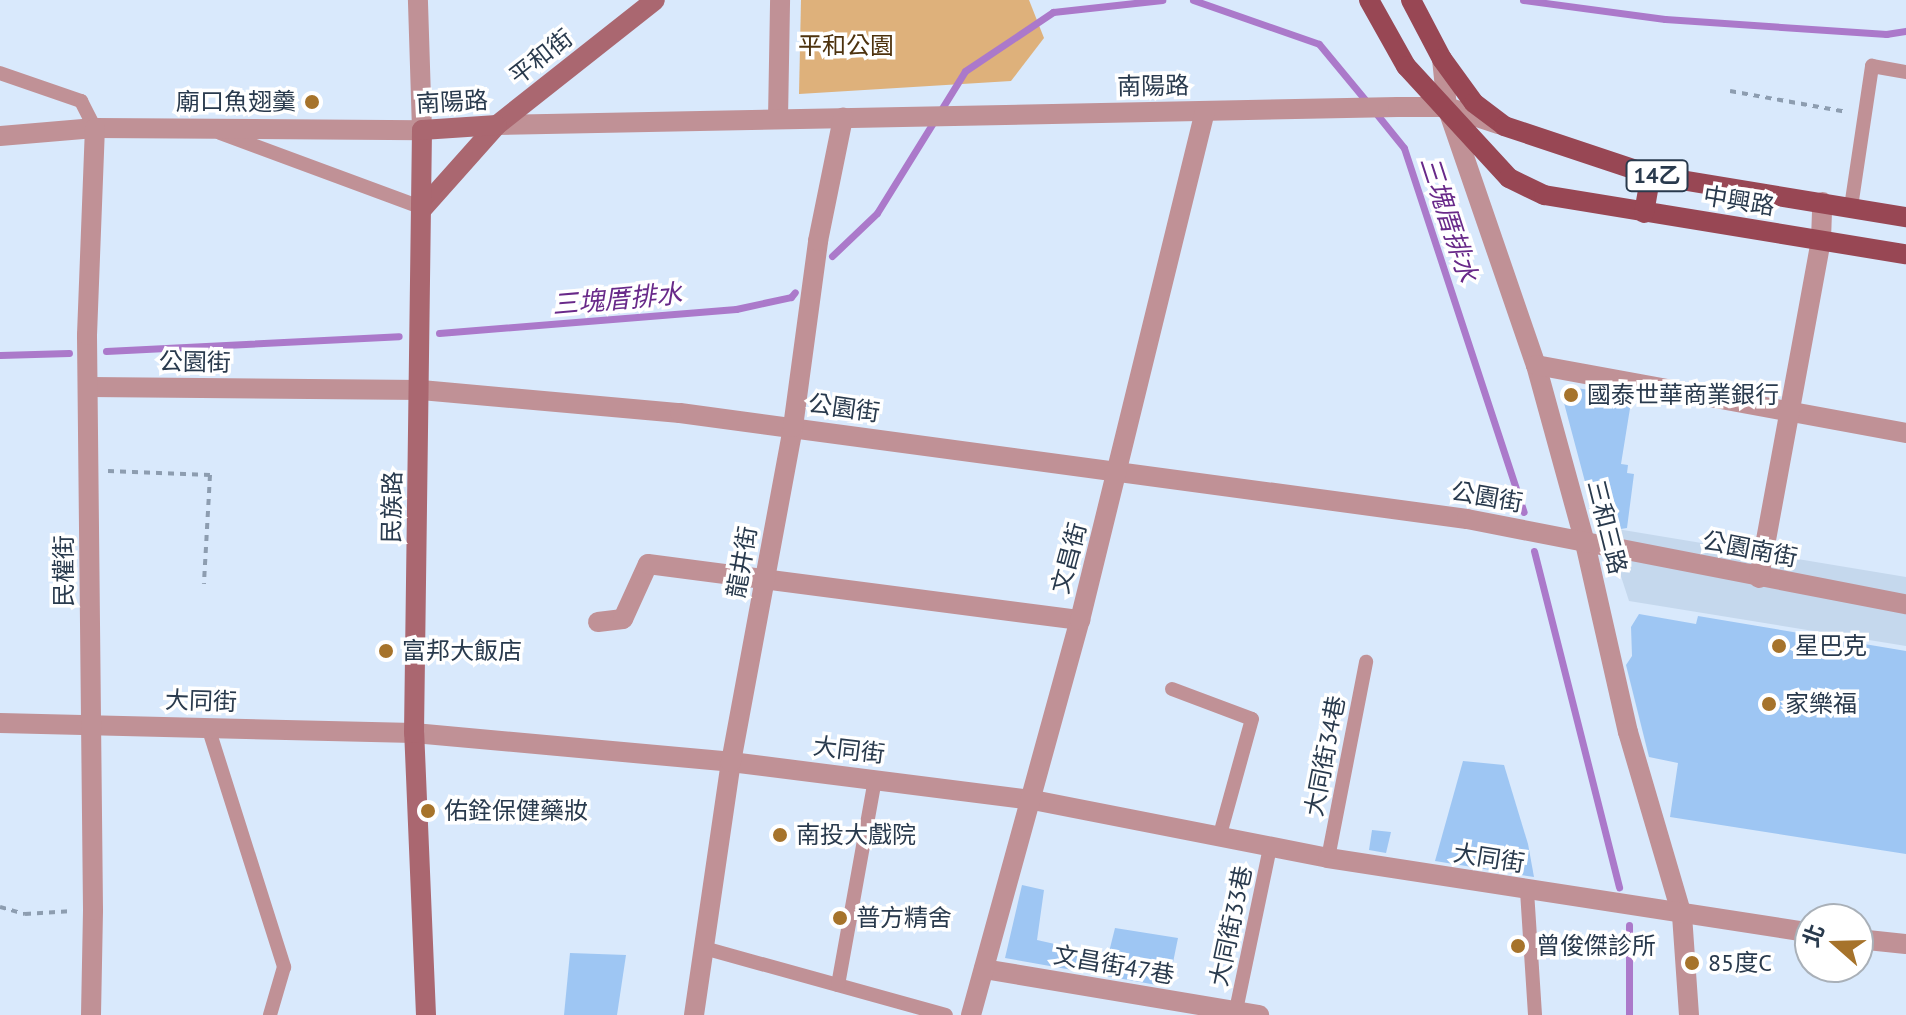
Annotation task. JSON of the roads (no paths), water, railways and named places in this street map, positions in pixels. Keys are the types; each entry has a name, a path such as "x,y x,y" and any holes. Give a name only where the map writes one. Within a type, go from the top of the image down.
{"main road":[{"name":"平和街","path":"423,208 497,125 655,0"},
{"name":"中興路","path":"1369,0 1406,66 1447,107 1509,178 1544,195 1906,254"},
{"name":"中興路","path":"1411,0 1442,59 1474,103 1504,126 1651,175 1906,217"},
{"name":"南陽路","path":"422,130 497,125"},
{"name":"民族路","path":"422,130 421,390 414,733 426,1015"},
{"path":"1644,213 1651,175"}],"street":[{"name":"民族路","path":"418,0 422,130"},
{"path":"778,119 780,0"},
{"name":"三和三路","path":"1442,59 1447,107 1536,365 1585,543 1628,732 1682,915 1689,1015"},
{"name":"南陽路","path":"497,125 1447,107"},
{"path":"1447,107 1504,126"},
{"name":"文昌街","path":"971,1015 1033,800 1119,471 1205,111"},
{"name":"龍井街","path":"694,1015 731,762 793,427 818,241 843,118"},
{"name":"南陽路","path":"0,136 95,128 422,130"},
{"name":"民權街","path":"91,1015 90,387 87,335 95,128"},
{"path":"1759,578 1821,240 1822,202"},
{"path":"1536,365 1906,433"},
{"name":"公園街","path":"90,387 421,390 680,413 1467,519 1585,543"},
{"name":"公園南街","path":"1585,543 1906,604"},
{"path":"598,622 623,619 648,564 1080,620"},
{"name":"大同街","path":"0,723 414,733 731,762 1033,800 1328,858 1794,931"},
{"path":"1874,941 1906,944"},
{"name":"文昌街47巷","path":"984,969 1235,1014 1259,1015"}],"lane":[{"path":"1851,207 1872,66 1906,72"},
{"path":"0,73 81,101 95,128"},
{"path":"209,129 423,208"},
{"name":"大同街34巷","path":"1328,858 1366,662"},
{"path":"1172,689 1252,719 1219,838"},
{"path":"208,727 284,967 270,1015"},
{"path":"838,985 875,780"},
{"name":"大同街33巷","path":"1235,1014 1270,847"},
{"path":"1527,891 1535,1015"},
{"path":"704,948 946,1015"}],"waterway":[{"name":"三塊厝排水","path":"832,256 877,213 965,71 1053,12 1162,0"},
{"name":"三塊厝排水","path":"1193,0 1319,44 1367,102"},
{"path":"1523,0 1665,19 1886,34 1906,31"},
{"name":"三塊厝排水","path":"1375,112 1404,148 1524,512"},
{"name":"三塊厝排水","path":"439,333 736,309 791,297 795,292"},
{"name":"三塊厝排水","path":"106,351 399,336"},
{"name":"三塊厝排水","path":"0,355 69,353"},
{"name":"三塊厝排水","path":"1534,551 1619,887"},
{"name":"三塊厝排水","path":"1629,925 1629,1015"}],"place":[{"name":"廟口魚翅羹","path":"312,102"},
{"name":"國泰世華商業銀行","path":"1571,395"},
{"name":"星巴克","path":"1779,646"},
{"name":"富邦大飯店","path":"386,651"},
{"name":"家樂福","path":"1769,704"},
{"name":"佑銓保健藥妝","path":"428,811"},
{"name":"南投大戲院","path":"780,835"},
{"name":"普方精舍","path":"840,918"},
{"name":"曾俊傑診所","path":"1518,946"},
{"name":"85度C","path":"1692,963"}],"park label":[{"name":"平和公園","path":"846,46"}]}
